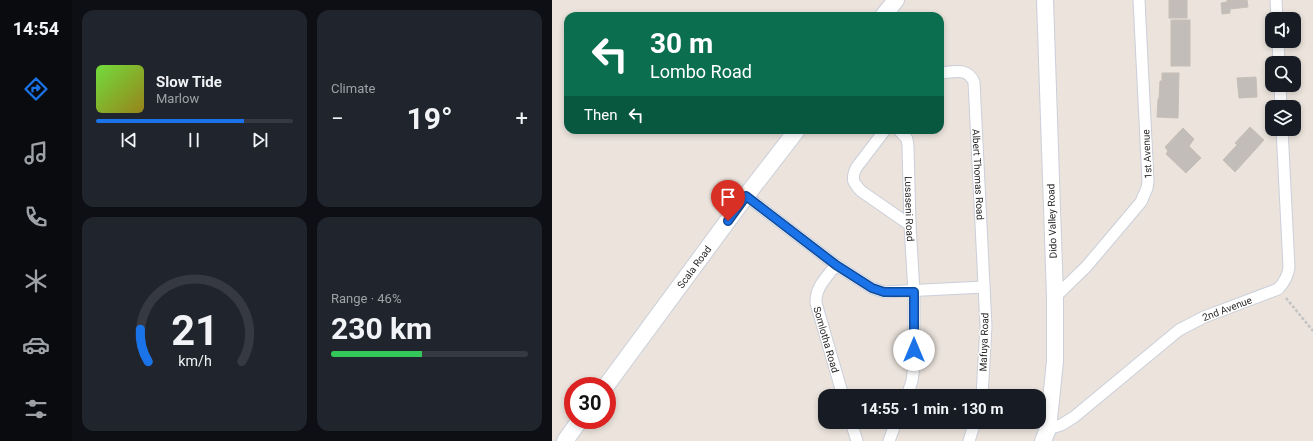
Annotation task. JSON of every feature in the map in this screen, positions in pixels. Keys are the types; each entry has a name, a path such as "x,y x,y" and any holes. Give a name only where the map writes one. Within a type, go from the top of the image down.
{"street":[{"path":"886,12 896,0"},
{"name":"Dido Valley Road","path":"1045,0 1055,297 1055,361 1046,435"},
{"name":"1st Avenue","path":"1055,297 1086,267 1131,214 1141,202 1147,188 1148,181 1139,0"},
{"path":"1276,0 1277,12"},
{"name":"Albert Thomas Road","path":"944,73 968,73 974,82 984,287"},
{"name":"Scala Road","path":"613,377 746,196 794,134"},
{"path":"882,134 856,168 853,180 861,191 910,225"},
{"name":"Lusaseni Road","path":"903,134 907,139 908,146 910,225 914,292 914,373 909,389"},
{"path":"1278,289 1288,275 1289,267 1282,136"},
{"path":"746,196 836,265 872,288 884,292 914,292 984,287"},
{"name":"Somlotha Road","path":"836,265 818,288 816,303 841,389"},
{"name":"Mafuya Road","path":"982,389 986,326 984,287"},
{"name":"2nd Avenue","path":"1046,435 1074,417 1180,330 1204,317 1278,289"},
{"path":"564,441 573,429"},
{"path":"853,429 857,441"},
{"path":"889,441 893,429"},
{"path":"969,441 973,429"}],"path":[{"path":"1278,289 1313,332"}],"building":[{"path":"1169,0 1187,0 1187,18 1169,18"},
{"path":"1227,0 1247,0 1248,7 1230,9 1230,13 1222,14 1221,3 1227,2"},
{"path":"1171,20 1190,20 1190,66 1171,66"},
{"path":"1162,73 1179,73 1178,118 1157,117"},
{"path":"1256,77 1257,97 1239,98 1237,78"},
{"path":"1250,127 1264,140 1235,172 1223,160 1237,145 1235,143"},
{"path":"1183,128 1194,139 1189,146 1201,158 1186,173 1166,154 1168,151 1165,147"}],"route":[{"path":"728,221 746,196 836,265 872,288 884,292 914,292 914,350"}]}
